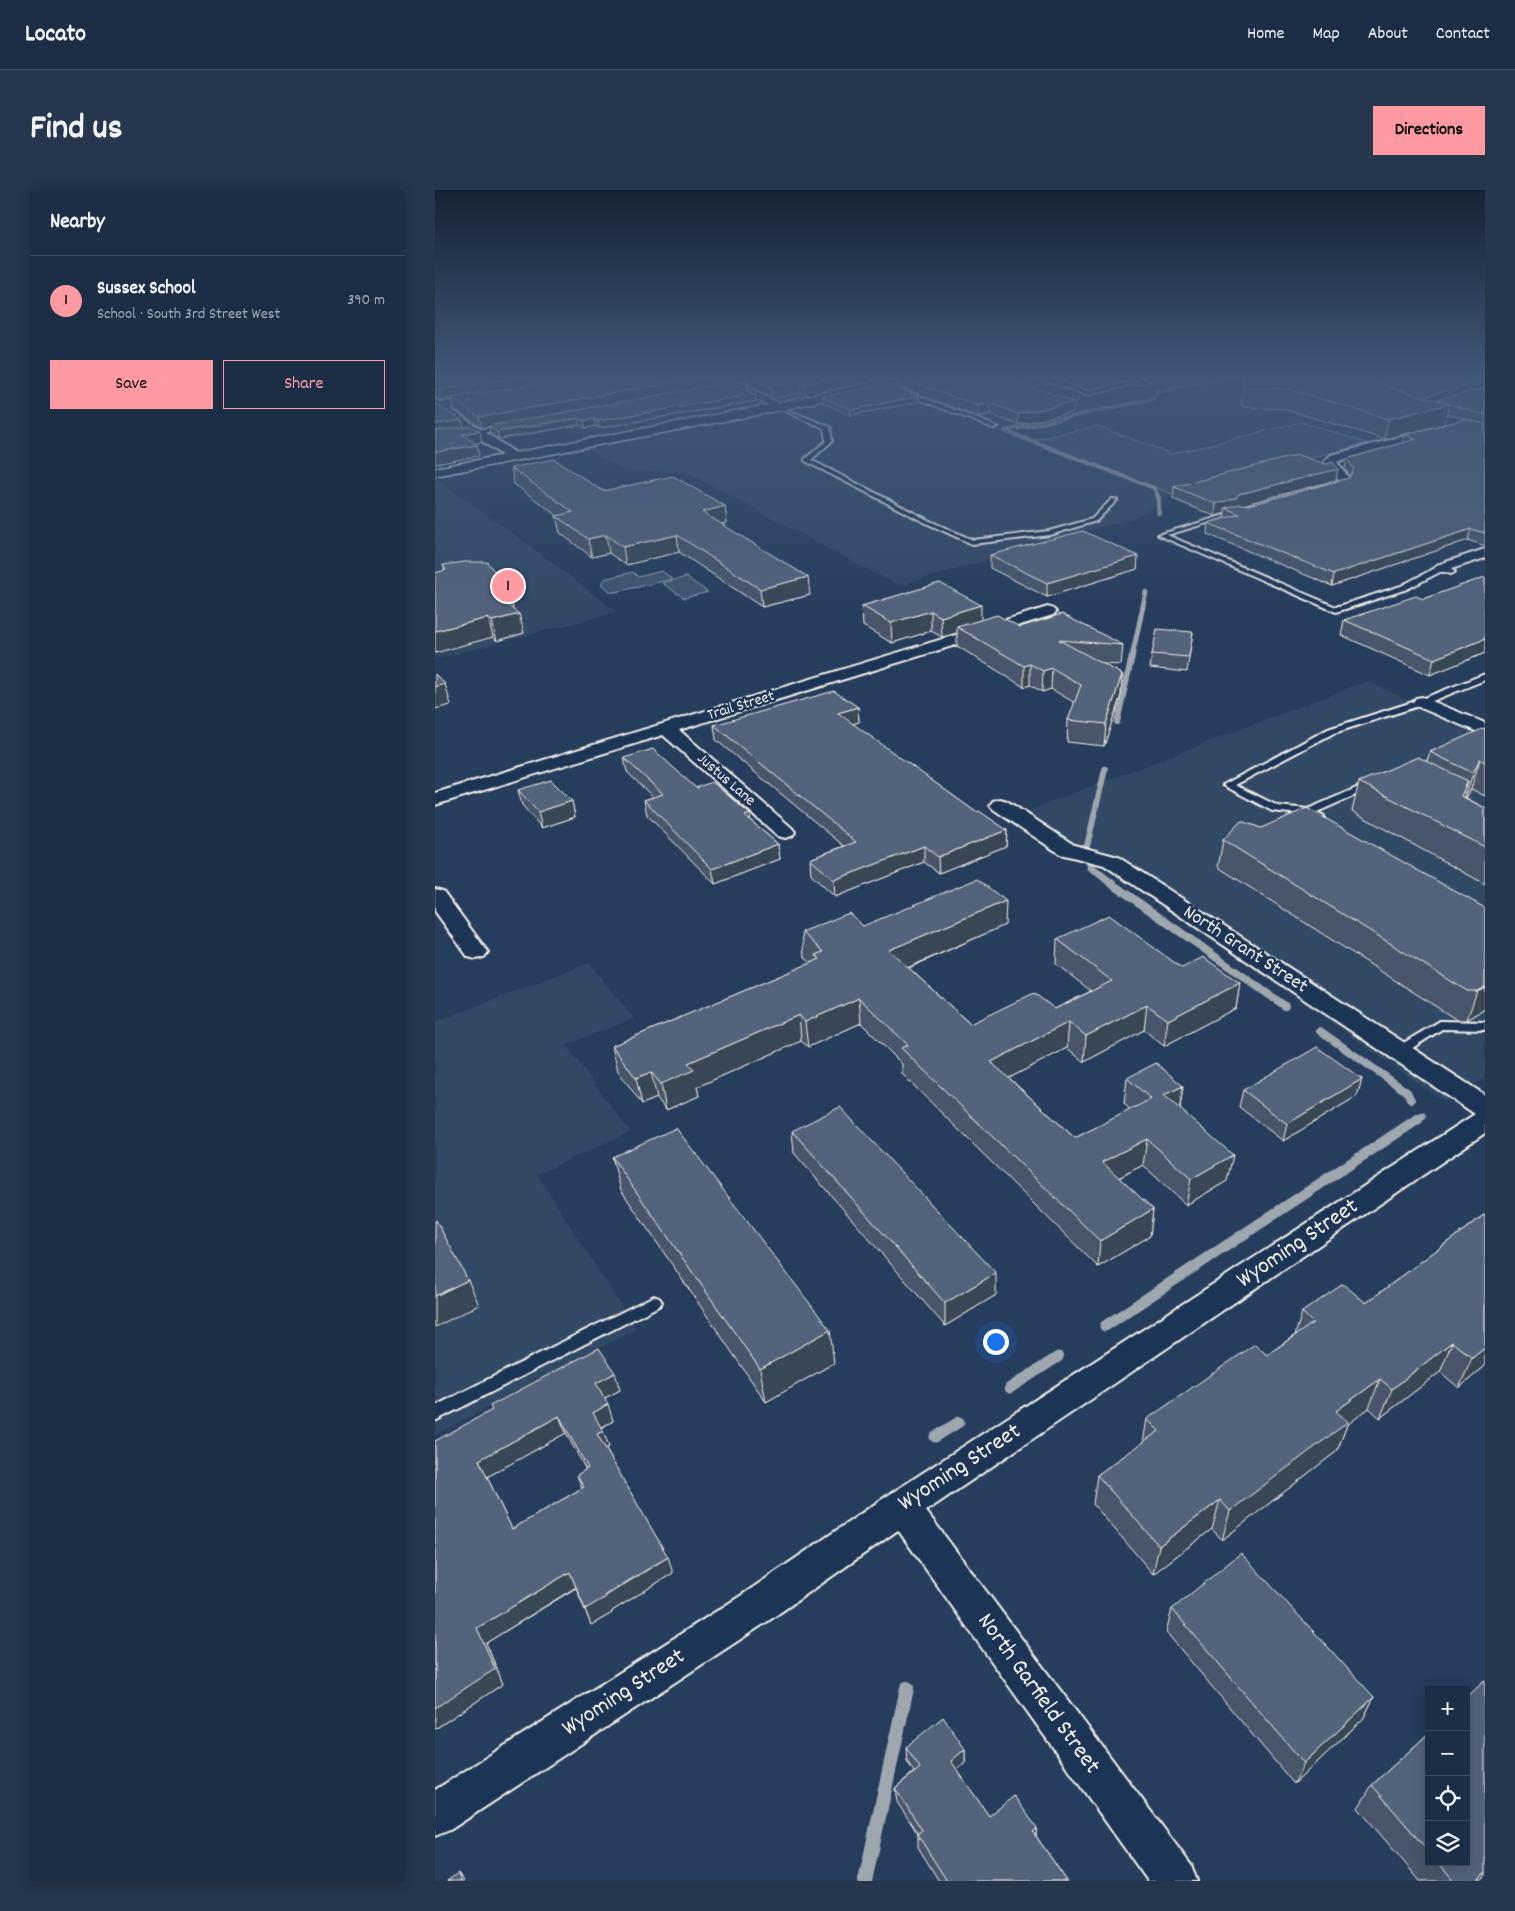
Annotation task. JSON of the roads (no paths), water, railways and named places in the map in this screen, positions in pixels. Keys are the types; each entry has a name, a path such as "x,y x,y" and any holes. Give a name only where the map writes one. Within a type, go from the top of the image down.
{"main road":[{"path":"435,472 535,453"}],"street":[{"path":"507,453 513,457"},
{"path":"1297,496 1342,484 1343,479 1329,462 1335,458 1354,453"},
{"path":"1446,570 1485,553"},
{"name":"Trail Street","path":"435,800 1048,612"},
{"path":"1422,702 1482,735"},
{"name":"Justus Lane","path":"667,729 785,832"},
{"name":"North Grant Street","path":"999,805 1063,848 1111,861 1485,1108"},
{"path":"435,896 476,952"},
{"name":"Wyoming Street","path":"435,1815 755,1608 902,1507 1485,1120"},
{"name":"North Garfield Street","path":"902,1507 1175,1881"}],"lane":[{"path":"815,453 807,460 930,523 972,542 1050,533 1094,520 1115,500"},
{"path":"1248,510 1161,535 1336,610 1446,570"},
{"path":"1326,821 1309,812 1276,809 1228,785 1331,731 1422,702 1485,677"},
{"path":"1309,812 1379,781"},
{"path":"1399,1051 1440,1025 1485,1026"},
{"path":"435,1414 654,1302"}],"waterway":[{"path":"1062,453 1154,488 1159,498"},
{"path":"1158,497 1159,513"},
{"path":"1132,657 1146,592"},
{"path":"1117,722 1132,656"},
{"path":"1087,846 1105,769"},
{"path":"1090,863 1091,867 1111,883 1285,1006"},
{"path":"1320,1031 1407,1092 1411,1100"},
{"path":"1416,1120 1422,1116"},
{"path":"1105,1326 1418,1119"},
{"path":"1010,1388 1058,1357"},
{"path":"935,1437 959,1422"},
{"path":"865,1881 907,1688"}],"place":[{"name":"Sussex School","path":"508,586"}]}
